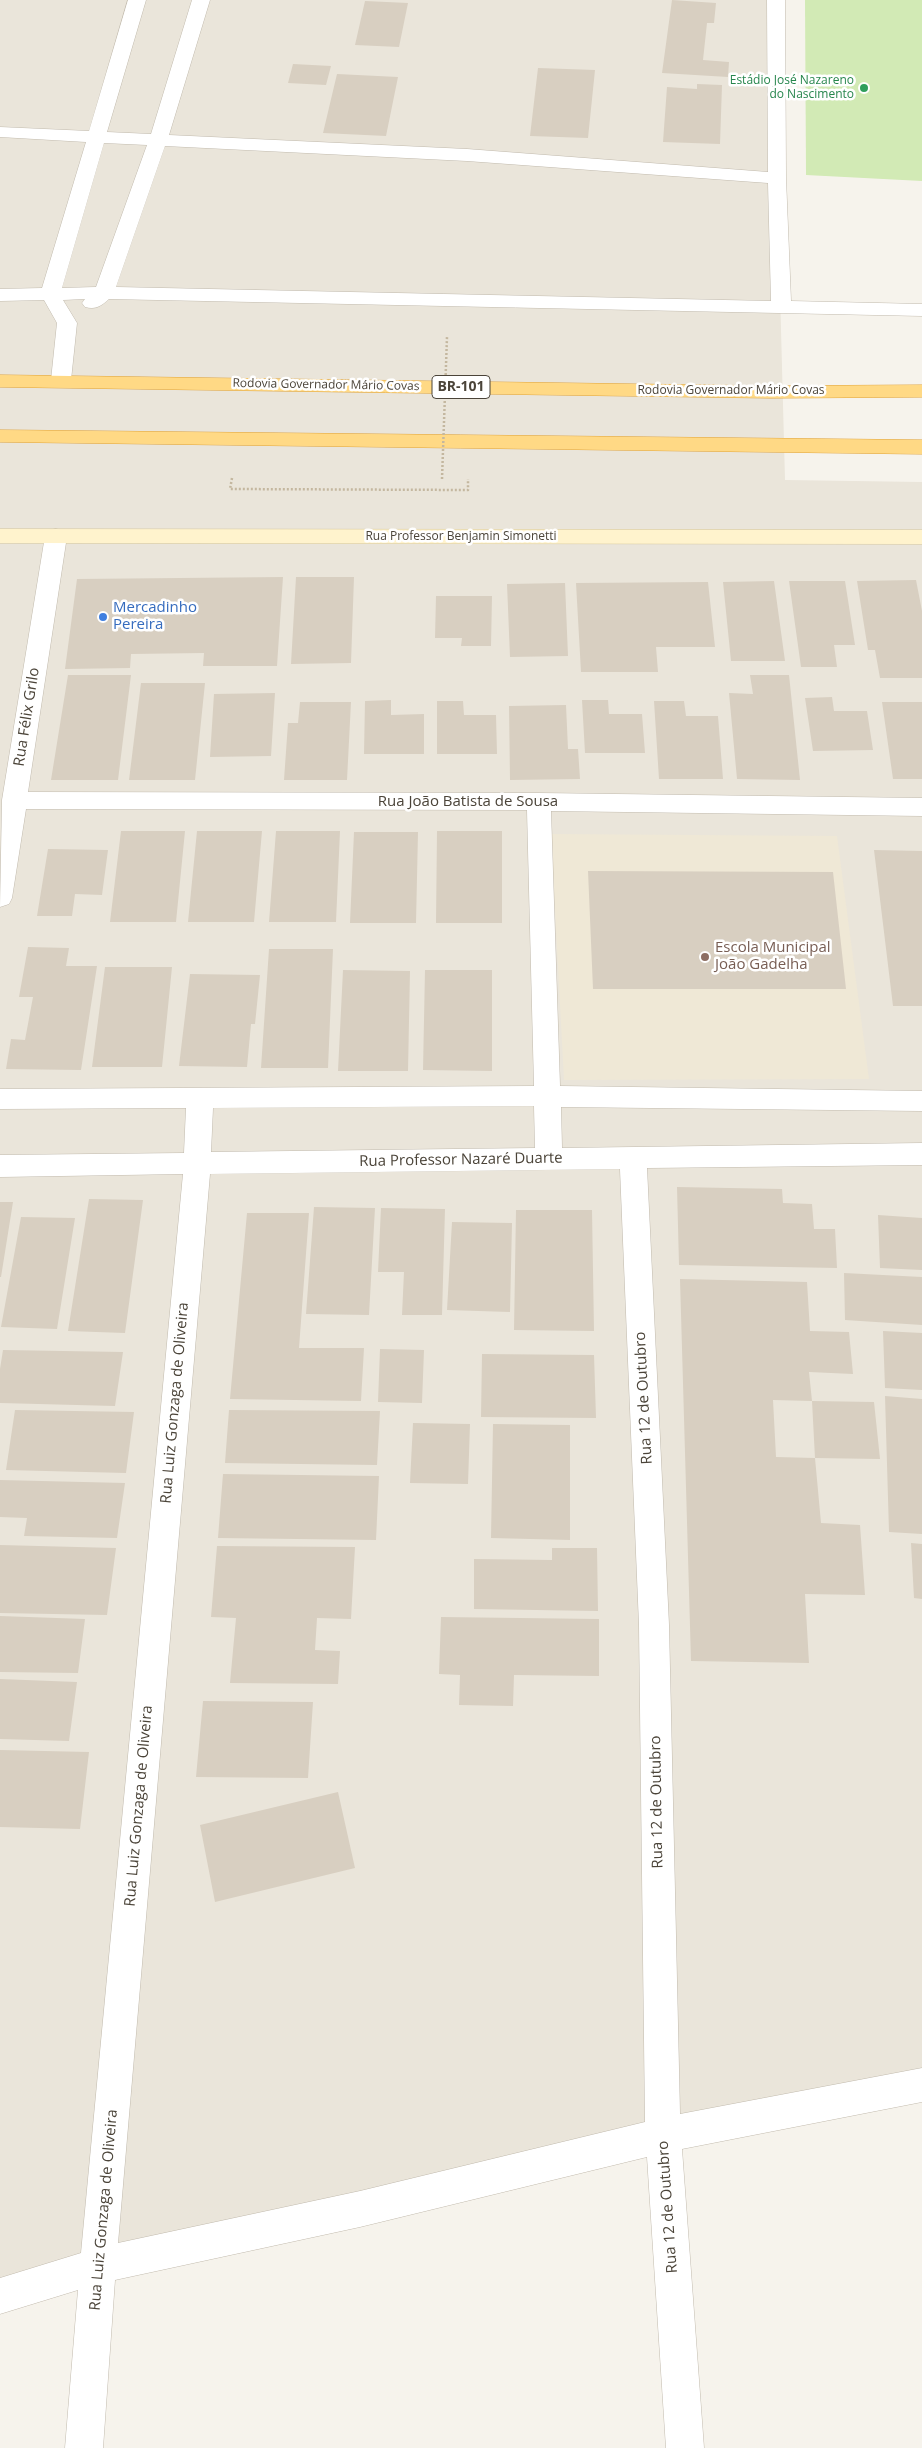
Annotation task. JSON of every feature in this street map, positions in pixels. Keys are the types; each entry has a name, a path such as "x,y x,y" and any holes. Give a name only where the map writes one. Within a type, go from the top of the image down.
{"highway":[{"name":"Rodovia Governador Mário Covas","path":"0,381 61,380 771,392 922,391"},
{"path":"0,436 447,443 922,447"}],"main road":[{"name":"Rua Professor Benjamin Simonetti","path":"0,536 922,537"}],"street":[{"path":"61,380 67,323 50,294 137,0"},
{"path":"67,323 104,293 159,138 200,0"},
{"path":"776,0 780,307"},
{"path":"0,132 159,138 467,155 777,178"},
{"path":"0,294 104,293 922,310"},
{"name":"Rua Félix Grilo","path":"0,898 56,536"},
{"name":"Rua João Batista de Sousa","path":"14,800 539,802 922,807"},
{"path":"539,802 549,1158"},
{"path":"0,1099 548,1096 922,1101"},
{"name":"Rua Luiz Gonzaga de Oliveira","path":"84,2448 98,2266 197,1164 200,1098"},
{"name":"Rua Professor Nazaré Duarte","path":"0,1166 922,1154"},
{"name":"Rua 12 de Outubro","path":"633,1157 654,1625 663,2135 685,2448"},
{"path":"0,2296 98,2266 360,2209 663,2135 922,2085"}],"path":[{"path":"433,479 442,479 447,337"},
{"path":"241,478 231,478 230,489 468,490"}],"shaded area":[{"path":"0,0 776,0 777,178 785,480 922,482 922,2085 0,2296"},
{"name":"Escola Municipal João Gadelha","path":"551,834 837,836 869,1079 564,1080"}],"green space":[{"name":"Estádio José Nazareno do Nascimento","path":"805,0 922,0 922,181 806,175"}],"building":[{"path":"672,0 716,3 714,23 707,23 703,60 729,62 728,77 662,73"},
{"path":"365,1 408,3 399,47 355,45"},
{"path":"293,64 331,66 326,85 288,83"},
{"path":"538,68 595,70 588,138 530,136"},
{"path":"337,74 398,77 386,136 323,133"},
{"path":"697,84 722,85 720,144 663,142 667,87 697,89"},
{"path":"283,577 277,666 203,666 204,653 131,654 130,668 65,669 77,579"},
{"path":"296,577 354,577 351,663 291,664"},
{"path":"916,580 922,611 922,678 880,678 875,650 868,650 857,581"},
{"path":"774,581 785,661 731,661 723,582"},
{"path":"789,581 845,581 855,645 834,645 837,667 801,667"},
{"path":"708,582 715,647 656,647 658,672 581,672 576,583"},
{"path":"565,583 568,656 510,657 507,584"},
{"path":"436,596 492,596 491,646 461,646 462,638 435,638"},
{"path":"68,675 131,675 118,780 51,780"},
{"path":"750,675 789,675 800,780 737,779 729,693 753,694"},
{"path":"141,683 205,683 195,780 129,780"},
{"path":"275,693 271,756 210,757 214,694"},
{"path":"832,697 834,711 867,711 873,750 813,751 805,698"},
{"path":"391,700 391,715 424,714 424,754 364,754 365,701"},
{"path":"582,700 608,700 609,714 642,714 645,753 585,753"},
{"path":"437,701 463,701 464,715 496,715 497,754 437,754"},
{"path":"654,701 684,701 686,716 718,716 723,779 659,779"},
{"path":"300,702 351,702 347,780 284,780 288,723 298,723"},
{"path":"882,702 922,702 922,779 893,779"},
{"path":"566,705 568,749 578,749 580,779 510,780 509,706"},
{"path":"121,831 185,831 176,922 110,922"},
{"path":"197,831 262,831 254,922 188,922"},
{"path":"276,831 340,831 336,922 269,922"},
{"path":"437,831 502,831 502,923 436,923"},
{"path":"354,832 418,832 416,923 350,923"},
{"path":"48,849 108,850 102,895 75,894 72,916 37,916"},
{"path":"874,850 922,851 922,1006 893,1006"},
{"path":"588,871 833,872 846,989 593,989"},
{"path":"28,947 69,948 66,966 97,966 81,1070 6,1069 11,1039 25,1040 33,997 19,997"},
{"path":"269,949 333,949 328,1068 261,1068"},
{"path":"105,967 172,967 162,1067 92,1067"},
{"path":"343,970 410,971 408,1071 338,1071"},
{"path":"425,970 492,970 492,1071 423,1070"},
{"path":"190,974 260,975 255,1024 251,1024 247,1067 179,1066"},
{"path":"677,1187 782,1189 783,1203 812,1204 814,1229 835,1229 837,1268 679,1265"},
{"path":"89,1199 143,1200 125,1333 68,1331"},
{"path":"0,1202 13,1202 1,1277 0,1277"},
{"path":"314,1207 375,1208 369,1315 306,1314"},
{"path":"381,1208 445,1209 442,1315 402,1315 404,1272 378,1272"},
{"path":"516,1210 592,1210 594,1331 514,1330"},
{"path":"247,1213 309,1213 299,1348 364,1348 361,1401 230,1399"},
{"path":"878,1215 922,1218 922,1270 880,1268"},
{"path":"21,1217 75,1218 57,1329 1,1327"},
{"path":"452,1222 512,1223 510,1312 447,1310"},
{"path":"844,1273 922,1277 922,1325 845,1320"},
{"path":"680,1279 807,1282 810,1331 849,1332 853,1374 809,1372 812,1401 773,1400 776,1457 815,1458 821,1523 860,1525 865,1595 805,1594 809,1663 691,1661"},
{"path":"883,1331 922,1333 922,1390 885,1388"},
{"path":"380,1349 424,1350 422,1403 378,1402"},
{"path":"3,1350 123,1352 115,1406 0,1403 0,1369"},
{"path":"482,1354 594,1355 596,1418 481,1417"},
{"path":"885,1396 922,1399 922,1534 889,1532"},
{"path":"812,1401 874,1402 880,1459 815,1458"},
{"path":"15,1410 134,1412 126,1473 6,1470"},
{"path":"229,1410 380,1411 377,1465 225,1463"},
{"path":"413,1423 470,1424 468,1484 410,1483"},
{"path":"493,1424 570,1425 570,1540 491,1538"},
{"path":"223,1474 379,1476 376,1540 218,1538"},
{"path":"0,1480 125,1483 117,1538 24,1536 27,1518 0,1517"},
{"path":"911,1543 922,1544 922,1599 914,1598"},
{"path":"0,1545 116,1548 107,1615 0,1613"},
{"path":"217,1546 355,1547 351,1619 317,1618 315,1650 340,1651 338,1684 230,1683 236,1618 211,1617"},
{"path":"552,1548 597,1548 598,1611 474,1609 474,1559 552,1560"},
{"path":"0,1616 85,1619 78,1673 0,1672"},
{"path":"441,1617 599,1619 599,1676 514,1675 513,1706 459,1705 460,1675 439,1674"},
{"path":"0,1679 77,1682 69,1741 0,1739"},
{"path":"203,1701 313,1702 308,1778 196,1777"},
{"path":"0,1750 89,1752 80,1829 0,1827"},
{"path":"338,1792 355,1868 215,1902 200,1825"}],"place":[{"name":"Estádio José Nazareno do Nascimento","path":"864,88"},
{"name":"Mercadinho Pereira","path":"103,617"},
{"name":"Escola Municipal João Gadelha","path":"705,957"}]}
